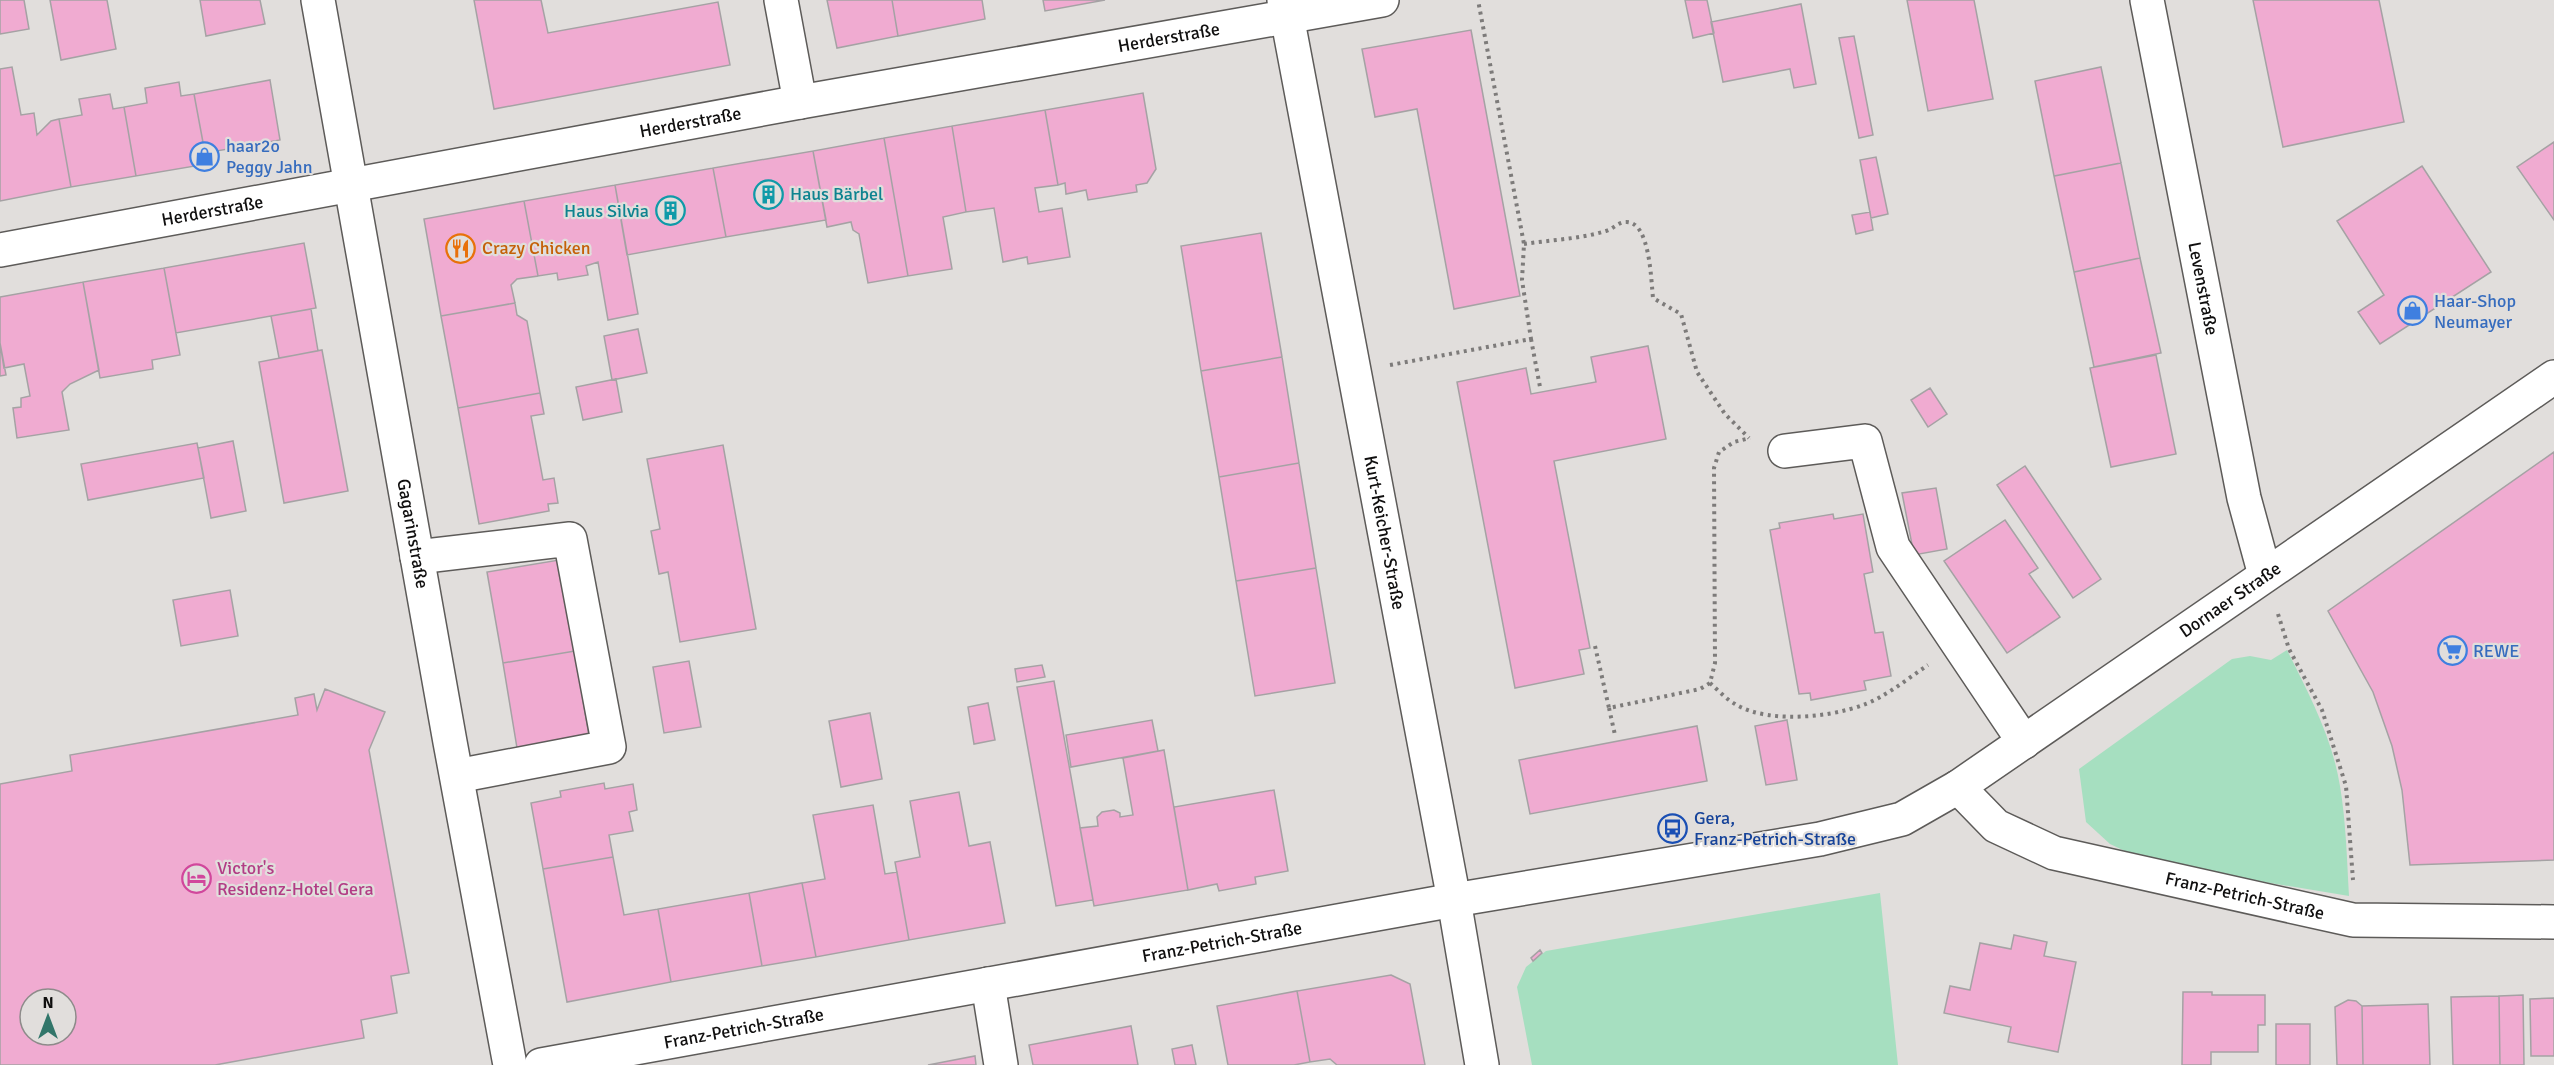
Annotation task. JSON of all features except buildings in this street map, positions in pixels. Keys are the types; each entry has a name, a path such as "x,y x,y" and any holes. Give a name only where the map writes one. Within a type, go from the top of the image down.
{"street":[{"name":"Gagarinstraße","path":"318,0 510,1065"},
{"path":"781,0 800,102"},
{"name":"Herderstraße","path":"0,250 800,102 1286,9 1382,0"},
{"name":"Levenstraße","path":"2147,0 2244,498 2265,575"},
{"name":"Kurt-Keicher-Straße","path":"1286,9 1454,900 1482,1065"},
{"name":"Dornaer Straße","path":"1902,819 1958,787 2554,377"},
{"path":"1771,444 1865,441 1893,547 2024,742"},
{"path":"417,557 570,539 607,736 609,747 457,776"},
{"name":"Franz-Petrich-Straße","path":"1958,787 1996,826 2054,853 2353,920 2554,922"},
{"name":"Franz-Petrich-Straße","path":"541,1065 1454,900 1820,839 1902,819"},
{"path":"988,984 1001,1065"}],"path":[{"path":"1478,0 1524,244 1522,280 1540,387"},
{"path":"1524,244 1608,231 1623,221 1632,222 1641,229 1648,257 1653,298 1681,314 1697,372 1725,414 1750,438 1771,444"},
{"path":"1354,371 1531,339"},
{"path":"1609,708 1700,689 1710,683 1715,663 1714,468 1719,452 1734,442 1750,438"},
{"path":"2265,575 2289,649 2322,710 2346,786 2354,896 2353,920"},
{"path":"1710,683 1736,705 1756,712 1789,717 1813,716 1843,710 1881,697 1959,645"},
{"path":"1595,646 1615,735"}],"green space":[{"path":"2287,650 2319,716 2336,768 2344,813 2349,896 2246,879 2129,853 2110,844 2086,822 2079,769 2232,659 2250,656 2271,660"},
{"path":"1880,893 1898,1065 1532,1065 1517,987 1526,967 1546,951"}],"place":[{"name":"haar2o Peggy Jahn","path":"205,156"},
{"name":"Haus Bärbel","path":"769,194"},
{"name":"Haus Silvia","path":"670,211"},
{"name":"Crazy Chicken","path":"461,248"},
{"name":"Haar-Shop Neumayer","path":"2413,311"},
{"name":"REWE","path":"2452,651"},
{"name":"Gera, Franz-Petrich-Straße","path":"1673,828"},
{"name":"Victor's Residenz-Hotel Gera","path":"196,878"}]}
